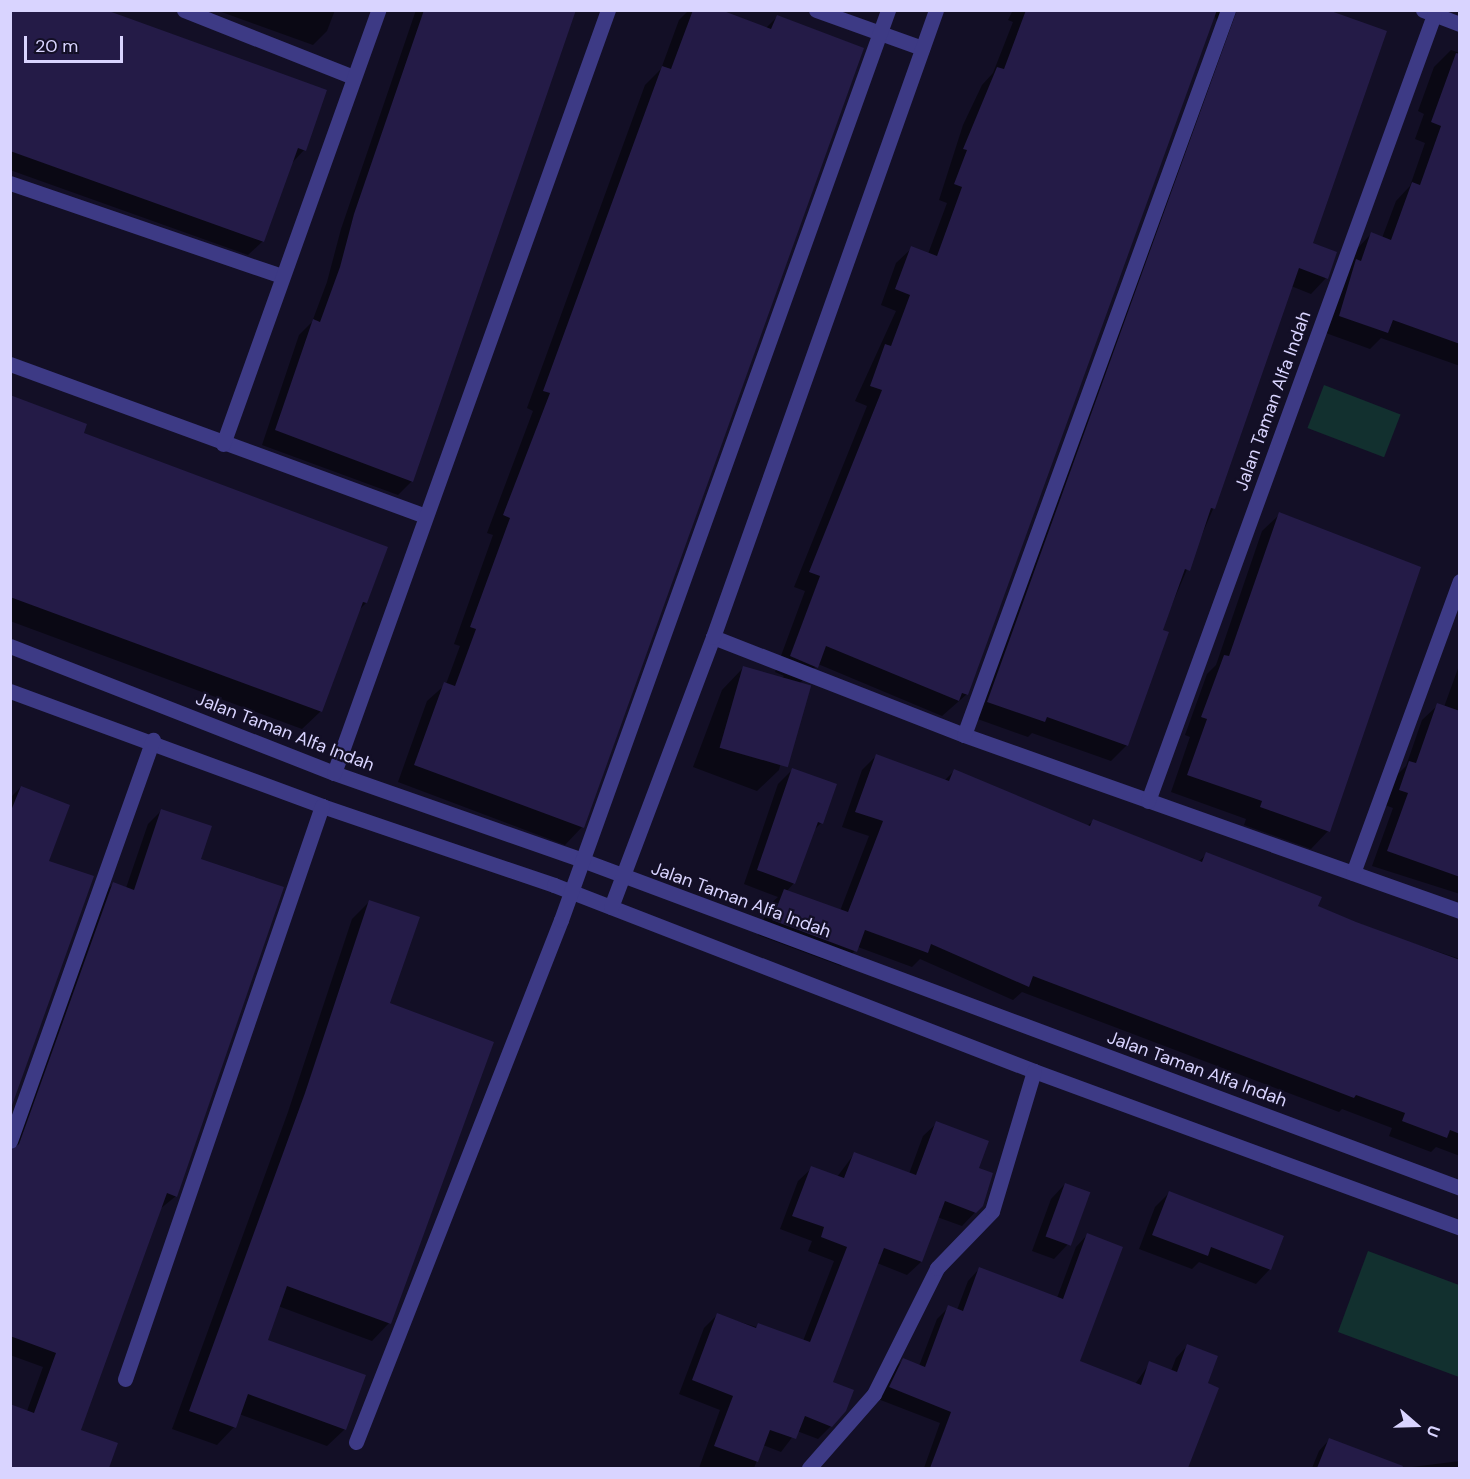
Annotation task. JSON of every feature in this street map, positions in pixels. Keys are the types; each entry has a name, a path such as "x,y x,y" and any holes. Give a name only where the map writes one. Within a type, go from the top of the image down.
{"street":[{"path":"184,10 353,77"},
{"path":"223,444 378,10"},
{"path":"334,773 608,10"},
{"path":"816,10 922,48"},
{"path":"356,1442 571,892 888,10"},
{"path":"611,907 713,637 936,10"},
{"path":"964,735 1228,10"},
{"name":"Jalan Taman Alfa Indah","path":"1148,801 1429,13 1460,24"},
{"path":"10,183 282,276"},
{"path":"10,364 223,444 425,516"},
{"path":"1353,873 1460,581"},
{"path":"713,637 964,735 1460,911"},
{"name":"Jalan Taman Alfa Indah","path":"10,646 334,773 582,860 1460,1188"},
{"path":"10,691 153,740 322,806 571,892 1034,1071 1460,1228"},
{"path":"10,1141 153,740"},
{"path":"125,1379 322,806"},
{"path":"809,1468 874,1394 937,1269 992,1211 1034,1071"}],"green space":[{"path":"1324,385 1401,414 1384,457 1308,428"},
{"path":"1368,1251 1459,1285 1459,1377 1338,1332"}],"building":[{"path":"10,10 106,10 327,90 306,151 298,148 264,242 10,151"},
{"path":"424,10 576,10 413,482 275,430 313,319 320,322 340,267 354,214"},
{"path":"693,10 721,10 771,29 777,15 864,48 584,828 414,765 444,682 455,686 476,629 470,627 510,518 503,515 550,393 543,391 662,66 671,69"},
{"path":"1026,10 1217,10 968,695 962,693 959,701 826,646 818,668 790,656 820,576 809,572 882,390 870,386 885,344 891,346 910,295 895,289 911,246 937,256 962,187 954,184 967,150 963,149 997,67 1004,69"},
{"path":"1237,10 1328,10 1387,31 1313,243 1337,252 1328,279 1299,268 1215,509 1211,508 1190,571 1185,569 1163,630 1169,632 1128,746 1047,717 1045,722 987,702"},
{"path":"1456,53 1460,54 1460,344 1393,320 1388,333 1339,316 1356,259 1361,261 1371,232 1391,240 1412,182 1420,185 1441,126 1431,122"},
{"path":"10,395 87,424 84,433 388,547 367,603 363,602 322,712 10,597"},
{"path":"1279,512 1421,567 1330,832 1260,807 1262,801 1187,775 1207,719 1201,717 1224,655 1229,656"},
{"path":"743,666 811,686 788,767 720,748"},
{"path":"1437,703 1460,711 1460,877 1387,851 1408,793 1399,790 1409,761 1416,763"},
{"path":"876,754 949,781 954,769 1090,826 1093,819 1202,862 1206,852 1322,897 1318,906 1460,960 1460,1134 1450,1130 1447,1138 1402,1121 1405,1113 1356,1095 1354,1098 1033,976 1029,987 931,944 928,953 865,930 857,952 772,920 784,889 848,912 883,821 855,812"},
{"path":"792,768 837,784 823,824 818,822 795,884 757,870"},
{"path":"21,786 70,805 49,861 94,876 10,1111 10,813"},
{"path":"161,809 212,826 201,859 284,887 177,1197 167,1193 81,1430 118,1443 109,1468 10,1468 10,1404 34,1413 56,1353 10,1336 10,1151 19,1144 113,882 134,890"},
{"path":"369,900 420,917 390,1003 494,1042 391,1324 287,1286 268,1340 366,1375 346,1430 248,1394 236,1428 189,1411 305,1093"},
{"path":"936,1121 989,1141 979,1168 993,1173 983,1206 976,1213 945,1201 922,1262 884,1248 833,1382 854,1390 846,1411 832,1427 805,1416 796,1439 770,1430 758,1462 714,1446 733,1396 692,1380 717,1313 756,1328 758,1323 810,1342 847,1247 821,1237 824,1227 792,1216 811,1166 844,1178 854,1152 916,1175"},
{"path":"1065,1183 1090,1192 1071,1246 1046,1237"},
{"path":"1169,1191 1284,1236 1271,1270 1211,1247 1208,1256 1152,1235"},
{"path":"1087,1233 1123,1247 1080,1361 1141,1385 1149,1361 1177,1372 1187,1344 1218,1356 1208,1383 1219,1388 1188,1468 930,1468 951,1412 889,1387 903,1358 925,1367 948,1305 963,1311 979,1267 1063,1299"},
{"path":"1329,1438 1403,1466 1402,1468 1317,1468"}]}
